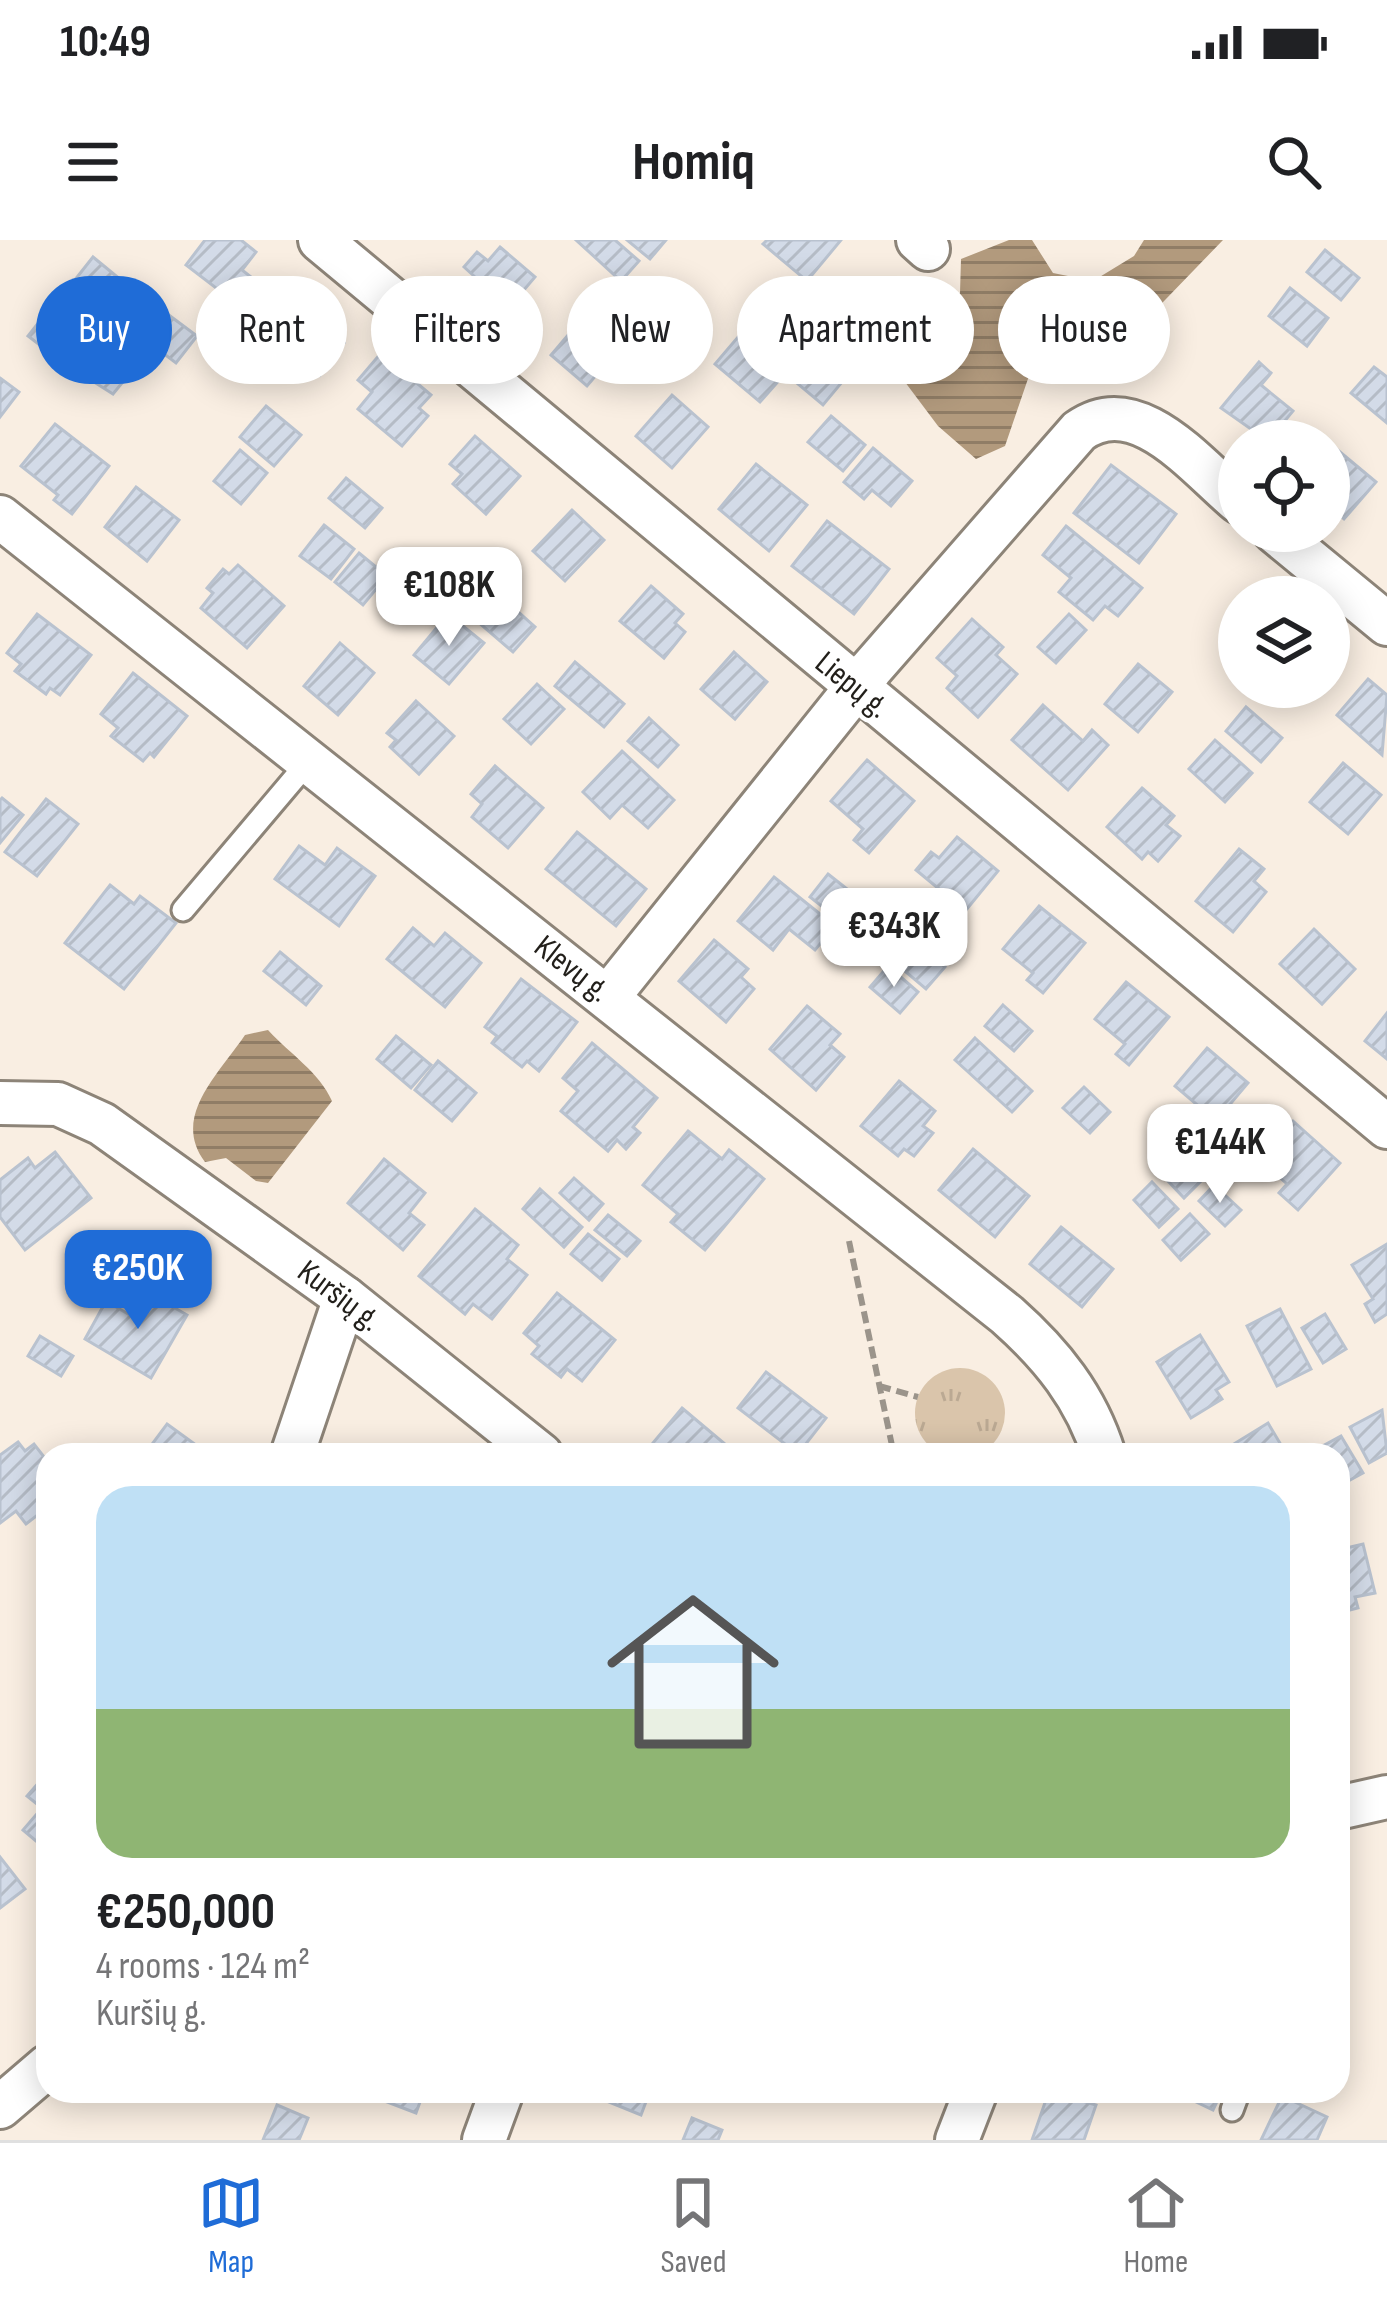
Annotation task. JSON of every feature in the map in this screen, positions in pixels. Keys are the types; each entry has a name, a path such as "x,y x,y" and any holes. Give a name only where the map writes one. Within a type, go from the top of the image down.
{"street":[{"name":"Liepų g.","path":"320,240 1387,1126"},
{"path":"608,997 856,688 1056,452 1100,416 1124,417 1150,428 1218,485"},
{"name":"Klevų g.","path":"0,517 836,1177 1044,1347 1078,1394 1099,1443"},
{"path":"1300,552 1387,624"},
{"name":"Kuršių g.","path":"0,1103 58,1104 102,1124 345,1298 526,1443"},
{"path":"296,1443 345,1298"},
{"path":"1350,1805 1387,1797"},
{"path":"0,2107 36,2076"},
{"path":"484,2140 498,2103"},
{"path":"957,2140 971,2103"}],"lane":[{"path":"183,910 308,761"}],"path":[{"path":"836,1177 891,1443"},
{"path":"879,1386 918,1397"}],"green space":[{"path":"943,1371 977,1371 1002,1396 1002,1430 993,1443 927,1443 918,1430 918,1396"}],"shaded area":[{"path":"1009,240 1032,240 1053,273 1068,276 998,276 998,384 1026,384 1005,446 976,459 938,426 906,384 974,384 974,276 960,276 961,259"},
{"path":"1144,240 1223,240 1170,295 1170,276 1101,276 1134,256"},
{"path":"268,1030 312,1072 332,1101 268,1183 256,1181 226,1158 205,1162 193,1129 202,1097 245,1035"}],"building":[{"path":"205,240 241,240 256,252 242,270 250,276 200,276 186,265"},
{"path":"576,240 615,240 639,261 626,276 616,276"},
{"path":"627,240 666,240 650,259"},
{"path":"767,240 841,240 811,276 801,276 763,244"},
{"path":"500,247 534,276 474,276 464,267 477,252 488,261"},
{"path":"1325,250 1359,278 1341,300 1307,272"},
{"path":"93,257 116,276 78,276"},
{"path":"1290,288 1328,318 1307,346 1269,316"},
{"path":"172,317 196,335 176,363 172,360"},
{"path":"567,336 567,369 551,355"},
{"path":"737,338 737,383 715,364"},
{"path":"1259,362 1271,373 1261,385 1293,411 1286,420 1238,420 1221,408"},
{"path":"371,365 371,384 418,384 431,395 419,408 428,416 402,446 358,409 372,392 358,380"},
{"path":"1374,367 1387,377 1387,423 1351,393"},
{"path":"0,378 19,392 0,417"},
{"path":"97,384 121,384 113,394"},
{"path":"739,384 776,384 760,402"},
{"path":"798,384 840,384 823,405"},
{"path":"672,395 708,427 672,468 636,436"},
{"path":"266,406 301,435 274,466 240,437"},
{"path":"831,416 865,445 843,471 808,442"},
{"path":"55,424 109,466 72,514 54,500 58,495 21,466"},
{"path":"475,436 520,476 486,514 453,484 462,474 450,464"},
{"path":"873,448 912,481 891,506 872,490 864,499 844,482"},
{"path":"240,450 267,473 241,504 214,481"},
{"path":"1350,460 1376,482 1350,512"},
{"path":"756,464 807,505 769,551 719,509"},
{"path":"1111,465 1176,514 1139,563 1074,513"},
{"path":"346,478 382,508 365,528 329,498"},
{"path":"136,487 179,520 147,561 105,527"},
{"path":"572,510 604,540 565,581 533,551"},
{"path":"827,521 889,569 854,614 792,566"},
{"path":"324,525 354,549 331,579 300,556"},
{"path":"1066,526 1142,588 1118,616 1105,606 1093,620 1059,592 1071,578 1043,555"},
{"path":"439,549 471,575 447,604 415,578"},
{"path":"359,553 387,576 363,605 335,582"},
{"path":"238,565 284,606 247,648 201,608 213,593 207,588 223,569 229,574"},
{"path":"478,576 535,627 513,652 455,602"},
{"path":"651,586 683,614 675,623 685,632 664,658 620,621"},
{"path":"37,614 91,655 60,695 50,688 46,694 15,671 21,664 7,653"},
{"path":"448,614 484,643 449,684 414,655"},
{"path":"1069,614 1086,630 1056,663 1038,647"},
{"path":"972,619 1003,647 996,655 1017,674 978,717 947,688 957,676 937,658"},
{"path":"340,643 374,673 338,715 304,686"},
{"path":"734,652 767,682 735,719 701,689"},
{"path":"575,662 624,704 604,727 555,686"},
{"path":"1138,664 1172,692 1138,732 1105,704"},
{"path":"133,673 187,716 154,757 150,753 143,761 111,736 118,728 101,714"},
{"path":"1368,679 1387,695 1382,755 1337,715 1350,708 1350,700"},
{"path":"537,684 564,709 531,744 504,719"},
{"path":"416,701 454,736 419,774 390,747 396,740 387,733"},
{"path":"1043,705 1083,741 1092,730 1108,745 1068,790 1012,740"},
{"path":"1247,708 1282,738 1261,762 1226,731"},
{"path":"649,718 678,745 658,767 628,741"},
{"path":"1215,740 1252,773 1225,802 1189,769"},
{"path":"622,751 674,800 648,828 622,805 610,818 583,792"},
{"path":"867,760 914,801 869,853 854,840 863,829 831,801"},
{"path":"1343,763 1381,795 1348,834 1310,802"},
{"path":"495,766 543,808 508,848 472,817 482,804 471,794"},
{"path":"1142,788 1174,816 1166,825 1180,836 1158,861 1148,852 1142,859 1107,827"},
{"path":"46,799 78,824 37,876 5,852"},
{"path":"0,800 23,815 0,843"},
{"path":"577,832 646,889 616,926 546,869"},
{"path":"957,837 998,871 957,921 942,907 950,898 916,870 931,852 939,858"},
{"path":"299,846 325,865 337,848 375,876 339,926 275,879"},
{"path":"1239,849 1264,869 1254,881 1266,892 1233,932 1196,901"},
{"path":"828,874 856,896 838,919 810,897"},
{"path":"774,877 835,926 815,950 789,929 773,950 738,921"},
{"path":"110,885 134,904 140,896 176,923 124,989 65,943"},
{"path":"1039,906 1085,943 1043,993 1027,980 1033,973 1003,949"},
{"path":"413,928 434,946 445,933 481,963 445,1007 387,959"},
{"path":"1314,929 1355,969 1322,1004 1280,964"},
{"path":"913,938 945,967 926,989 893,961"},
{"path":"714,940 748,969 741,977 754,989 726,1022 679,981"},
{"path":"280,952 321,986 306,1005 264,971"},
{"path":"888,966 918,992 900,1013 870,987"},
{"path":"521,979 577,1022 539,1071 527,1061 522,1067 492,1043 497,1036 485,1027"},
{"path":"1126,982 1169,1017 1129,1065 1116,1054 1125,1044 1095,1019"},
{"path":"1003,1005 1032,1031 1014,1051 985,1026"},
{"path":"807,1006 840,1034 830,1045 844,1057 816,1090 770,1049"},
{"path":"1387,1013 1387,1059 1365,1041"},
{"path":"396,1036 431,1065 411,1088 377,1059"},
{"path":"975,1038 1032,1091 1012,1112 955,1060"},
{"path":"592,1043 657,1098 633,1127 640,1133 626,1149 617,1140 608,1151 561,1111 578,1091 563,1078"},
{"path":"1207,1048 1248,1083 1216,1121 1175,1086"},
{"path":"438,1061 476,1093 452,1121 415,1090"},
{"path":"899,1081 935,1111 923,1126 933,1133 914,1156 904,1149 898,1156 861,1126"},
{"path":"1084,1087 1110,1112 1090,1133 1063,1108"},
{"path":"1293,1121 1340,1163 1298,1210 1279,1193 1287,1184 1259,1159"},
{"path":"688,1131 722,1159 729,1150 764,1179 705,1250 671,1222 678,1214 643,1185"},
{"path":"1173,1146 1204,1178 1184,1198 1153,1165"},
{"path":"973,1149 1029,1196 995,1237 939,1190"},
{"path":"55,1152 91,1198 25,1250 0,1217 0,1180 28,1158 35,1168"},
{"path":"384,1159 425,1193 409,1213 424,1225 403,1250 348,1203"},
{"path":"574,1178 603,1204 589,1220 560,1193"},
{"path":"1152,1182 1178,1209 1159,1227 1134,1200"},
{"path":"1214,1185 1241,1210 1225,1226 1199,1201"},
{"path":"540,1189 582,1227 564,1247 523,1209"},
{"path":"475,1209 518,1245 507,1259 527,1275 492,1319 473,1304 465,1314 419,1276"},
{"path":"1190,1214 1209,1234 1181,1260 1163,1240"},
{"path":"608,1215 640,1241 627,1256 595,1230"},
{"path":"1061,1227 1113,1269 1082,1307 1030,1264"},
{"path":"588,1234 619,1259 602,1280 571,1254"},
{"path":"1387,1244 1387,1314 1375,1322 1365,1304 1373,1299 1352,1265"},
{"path":"142,1289 187,1315 151,1378 85,1339 106,1301 128,1314"},
{"path":"557,1293 615,1340 582,1381 567,1369 561,1377 532,1354 539,1346 524,1333"},
{"path":"1280,1309 1311,1369 1277,1386 1247,1326"},
{"path":"1325,1314 1346,1349 1323,1363 1302,1328"},
{"path":"1200,1335 1229,1382 1216,1390 1222,1399 1191,1418 1157,1362"},
{"path":"40,1336 73,1356 61,1376 28,1356"},
{"path":"766,1372 826,1418 807,1443 784,1443 738,1408"},
{"path":"682,1408 724,1443 653,1443"},
{"path":"1382,1410 1387,1453 1369,1463 1350,1427"},
{"path":"1268,1423 1280,1443 1236,1443"},
{"path":"167,1424 193,1443 153,1443"},
{"path":"18,1442 25,1451 36,1447 36,1516 26,1524 16,1511 0,1523 0,1455"},
{"path":"1350,1451 1363,1473 1350,1480"},
{"path":"1363,1544 1375,1593 1355,1597 1358,1608 1350,1610 1350,1547"},
{"path":"36,1815 36,1841 23,1830"},
{"path":"0,1857 25,1889 0,1908"},
{"path":"390,2103 420,2103 416,2113"},
{"path":"612,2103 646,2103 641,2115"},
{"path":"1045,2103 1096,2105 1084,2140 1032,2140"},
{"path":"1279,2103 1297,2103 1327,2117 1317,2140 1261,2140"},
{"path":"277,2105 308,2118 299,2140 263,2140"},
{"path":"692,2118 722,2130 718,2140 683,2140"}]}
